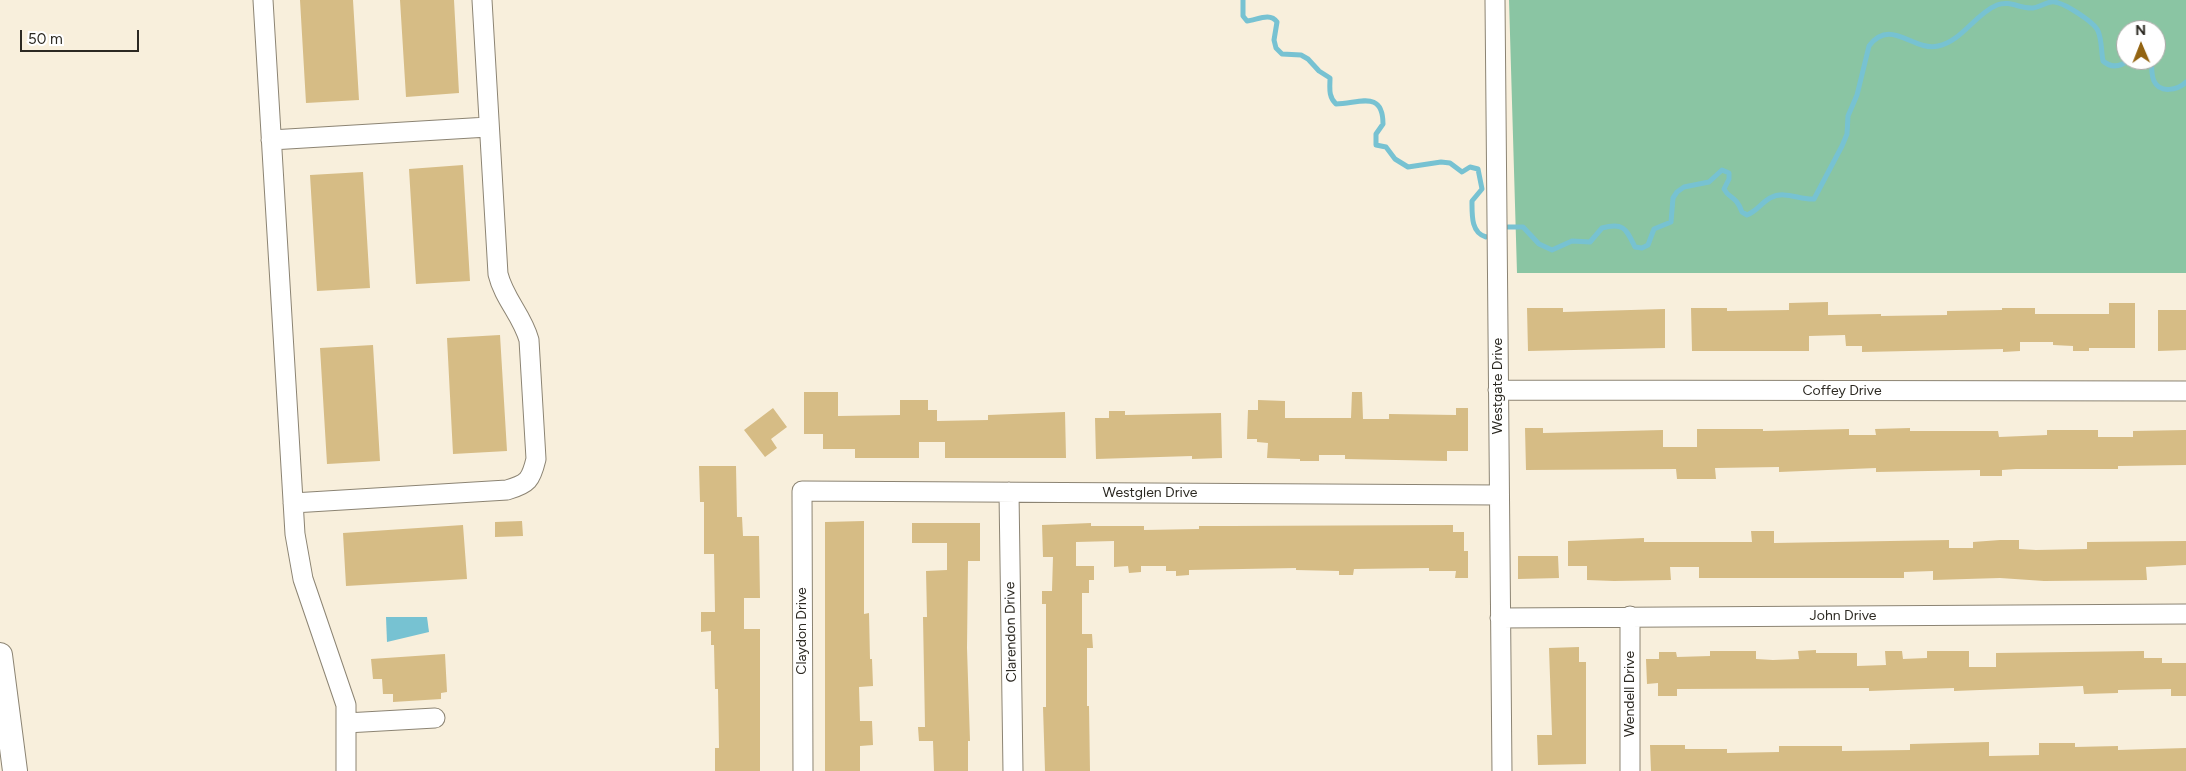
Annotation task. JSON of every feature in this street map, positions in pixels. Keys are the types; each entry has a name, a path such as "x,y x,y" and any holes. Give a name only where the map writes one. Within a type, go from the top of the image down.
{"main road":[{"path":"0,655 15,771"}],"street":[{"path":"263,0 297,548 303,579 346,705 346,771"},
{"path":"293,503 507,490 522,486 532,476 536,459 529,340 524,323 502,290 498,274 482,0"},
{"name":"Westgate Drive","path":"1494,0 1502,771"},
{"path":"271,140 488,127"},
{"name":"Coffey Drive","path":"1498,390 2186,391"},
{"name":"Westglen Drive","path":"802,491 1498,495"},
{"name":"Claydon Drive","path":"802,491 803,771"},
{"name":"Clarendon Drive","path":"1009,492 1013,771"},
{"name":"John Drive","path":"1500,618 2186,614"},
{"name":"Wendell Drive","path":"1630,616 1630,771"},
{"path":"346,723 435,718"}],"green space":[{"path":"1509,0 2186,0 2186,273 1517,273"}],"water":[{"path":"386,617 427,617 429,632 387,642"}],"building":[{"path":"300,0 353,0 359,100 306,103"},
{"path":"400,0 454,0 459,93 406,97"},
{"path":"463,165 470,281 416,284 409,169"},
{"path":"363,172 370,288 317,291 310,175"},
{"path":"1828,302 1828,315 1881,314 1881,316 1947,315 1947,311 2002,310 2002,308 2035,308 2035,314 2109,314 2109,303 2135,303 2135,348 2089,348 2089,351 2073,351 2073,346 2053,345 2053,342 2020,342 2020,351 2003,352 2003,349 1862,352 1862,346 1846,346 1845,335 1809,336 1809,351 1692,351 1691,308 1727,308 1727,311 1789,310 1789,303"},
{"path":"1527,308 1563,308 1563,312 1665,309 1665,348 1528,351"},
{"path":"2158,310 2186,310 2186,350 2158,351"},
{"path":"500,335 507,451 453,454 447,338"},
{"path":"373,345 380,461 327,464 320,348"},
{"path":"804,392 838,392 838,416 900,415 900,400 928,400 928,410 937,410 937,421 988,420 988,415 1065,412 1066,458 945,458 945,442 919,442 919,458 855,458 855,449 823,449 823,434 804,434"},
{"path":"1352,392 1362,392 1363,419 1389,419 1389,414 1456,415 1456,408 1468,408 1468,451 1447,451 1447,461 1345,459 1345,455 1319,455 1319,461 1300,461 1300,459 1267,458 1268,443 1257,442 1257,439 1247,439 1248,410 1258,410 1258,400 1285,401 1285,418 1351,418"},
{"path":"773,408 787,427 771,439 777,448 765,457 744,430"},
{"path":"1109,411 1125,411 1125,415 1221,413 1222,458 1192,459 1192,456 1096,459 1095,418 1109,418"},
{"path":"1525,428 1543,428 1543,433 1663,430 1663,447 1697,447 1697,429 1763,429 1763,431 1849,429 1849,435 1876,435 1875,429 1910,428 1910,431 1998,431 1999,437 2047,435 2047,430 2098,430 2098,437 2133,437 2133,431 2186,430 2186,465 2118,466 2118,469 2016,469 2002,470 2002,476 1980,476 1980,470 1876,472 1876,468 1779,472 1779,467 1715,468 1716,479 1677,479 1676,469 1526,470"},
{"path":"699,466 736,466 737,517 742,517 743,536 759,536 760,598 744,598 744,629 760,629 760,771 715,771 715,748 719,748 718,689 715,689 714,645 711,645 711,631 701,632 701,612 715,612 714,554 704,554 704,502 700,502"},
{"path":"522,521 523,536 495,537 495,522"},
{"path":"864,521 864,614 869,613 870,659 872,659 873,686 859,687 860,721 872,721 873,745 860,746 860,771 825,771 825,522"},
{"path":"912,523 980,523 980,561 968,561 967,648 970,741 968,741 968,771 934,771 933,741 919,741 918,727 925,727 923,617 927,617 926,571 947,570 947,543 912,543"},
{"path":"1091,523 1091,526 1144,526 1144,530 1199,529 1199,526 1453,525 1453,532 1464,532 1464,551 1468,551 1468,578 1455,578 1456,571 1429,571 1429,568 1354,569 1353,575 1339,575 1339,571 1296,570 1296,568 1189,570 1189,575 1176,576 1176,571 1166,571 1166,566 1141,566 1141,572 1129,573 1128,566 1114,567 1114,541 1076,542 1076,566 1094,566 1094,580 1089,580 1089,593 1082,593 1082,634 1092,634 1093,648 1087,648 1090,771 1045,771 1043,707 1046,707 1046,604 1042,604 1042,591 1052,591 1053,557 1043,557 1042,525"},
{"path":"463,525 467,579 346,586 343,533"},
{"path":"1751,531 1774,531 1774,543 1949,540 1949,548 1973,548 1973,542 2019,540 2019,549 2036,550 2087,549 2087,542 2186,541 2186,565 2146,567 2147,580 2044,581 2000,578 1933,580 1933,571 1904,572 1904,578 1699,578 1699,567 1670,567 1671,580 1614,581 1587,580 1587,566 1568,566 1568,541 1644,538 1644,542 1752,542"},
{"path":"1518,556 1558,556 1559,578 1518,579"},
{"path":"1579,647 1579,662 1586,662 1586,764 1538,765 1537,735 1552,735 1549,648"},
{"path":"1816,650 1816,653 1857,653 1857,666 1886,665 1885,651 1902,651 1903,659 1927,658 1927,651 1969,651 1969,667 1996,667 1996,653 2144,651 2144,658 2162,658 2162,663 2186,663 2186,696 2171,696 2171,689 2118,690 2118,693 2084,694 2083,686 1954,691 1954,688 1869,691 1869,688 1677,689 1677,696 1658,696 1658,683 1647,684 1646,659 1659,659 1659,652 1676,652 1677,657 1710,656 1710,651 1756,651 1756,659 1773,660 1799,659 1798,651"},
{"path":"445,654 447,692 441,693 441,699 393,702 393,694 383,694 382,679 373,679 371,659"},
{"path":"1989,742 1989,756 2039,755 2039,743 2075,743 2075,747 2118,746 2118,750 2186,748 2186,771 1651,771 1650,745 1685,745 1685,749 1727,749 1727,753 1779,752 1779,746 1842,746 1842,751 1910,750 1910,744"}],"waterway":[{"path":"1243,0 1243,16 1247,21 1271,17 1277,22 1274,40 1276,48 1282,54 1301,55 1330,78 1331,95 1336,104 1368,101 1374,102 1379,106 1383,124 1376,134 1376,145 1386,147 1395,159 1408,167 1441,162 1450,163 1462,172 1470,167 1478,169 1482,189 1472,201 1472,217 1477,232 1486,237 1489,236"},
{"path":"1508,227 1523,227 1539,244 1552,250 1572,241 1590,242 1602,228 1615,226 1626,231 1635,247 1642,248 1648,245 1654,229 1671,222 1673,198 1677,192 1684,187 1709,182 1722,170 1729,173 1729,179 1724,189 1735,200 1742,212 1747,215 1770,198 1776,196 1787,195 1814,199 1847,134 1848,116 1857,95 1869,46 1877,38 1886,35 1902,37 1929,47 1938,46 1954,39 1982,14 1997,5 2011,4 2033,8 2051,2 2062,4 2077,12 2095,27 2100,38 2103,61 2109,65 2116,66"},
{"path":"2152,70 2153,79 2160,88 2174,89 2186,82"}]}
